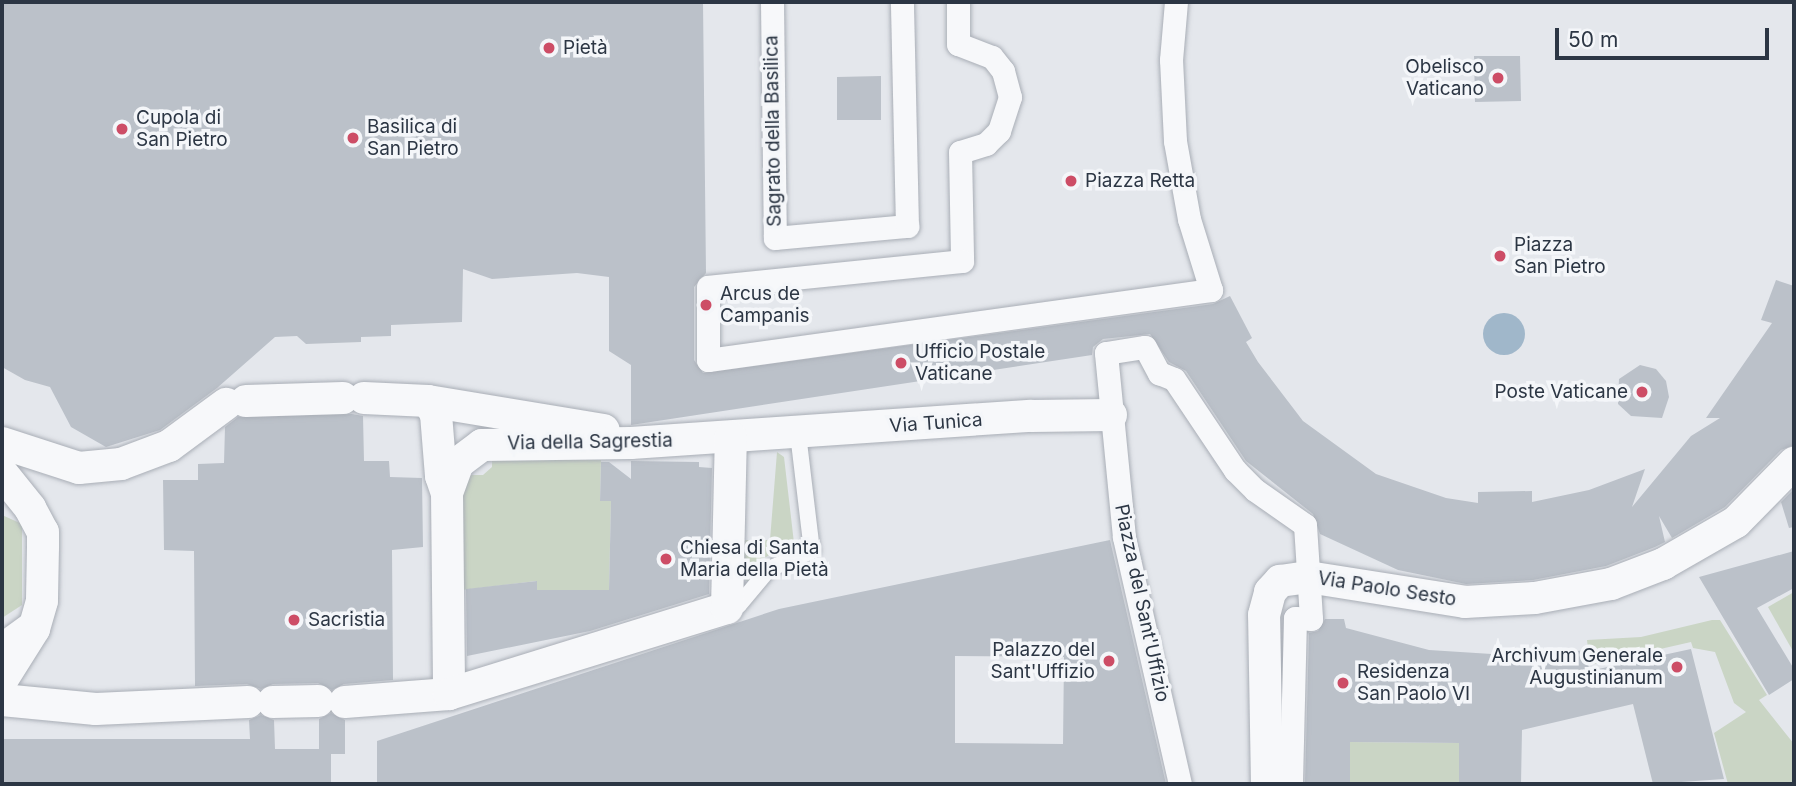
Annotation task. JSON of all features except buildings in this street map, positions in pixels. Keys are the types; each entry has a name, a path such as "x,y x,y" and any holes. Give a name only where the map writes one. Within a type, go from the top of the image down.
{"street":[{"name":"Sagrato della Basilica","path":"772,2 775,238 907,226 902,2"},
{"path":"958,2 958,44 992,57 1007,80 1010,97 1008,115 993,138 960,152 962,261 708,287 708,360 1211,290 1189,219 1175,141 1171,60 1176,2"},
{"name":"Piazza del Sant'Uffizio","path":"1180,784 1124,537 1106,353 1145,347 1159,373 1174,379 1235,470 1255,490 1305,525 1311,619 1295,618 1291,784"},
{"path":"2,443 79,468 121,464 169,446 236,402 353,398 414,399 604,430 631,443"},
{"path":"414,399 436,414 441,476 447,493 449,694"},
{"name":"Via Tunica","path":"746,436 1031,415 1111,415"},
{"path":"2,700 96,709 449,694 727,608 746,436"},
{"name":"Via della Sagrestia","path":"447,493 458,463 482,445 631,443 746,436"},
{"name":"Via Paolo Sesto","path":"1267,784 1264,615 1276,584 1308,577 1465,602 1535,598 1611,584 1663,564 1735,522 1794,463"},
{"path":"2,473 30,508 43,532 36,621 2,680"}],"lane":[{"path":"727,608 739,605 769,569 811,551 798,433"},
{"path":"2,640 36,621"},
{"path":"2,652 36,621"}],"green space":[{"path":"777,452 784,457 794,543 754,563 756,575 749,582 742,578 742,540 770,540"},
{"path":"492,459 601,460 600,501 611,501 609,590 537,590 536,581 462,590 459,475 483,475 492,467"},
{"path":"2,515 22,524 22,605 2,618"},
{"path":"1794,592 1794,653 1768,607"},
{"path":"1720,620 1767,695 1759,700 1794,744 1794,784 1728,784 1714,733 1746,712 1734,703 1715,652 1693,648 1691,642 1590,665 1587,640 1641,637"},
{"path":"1350,742 1459,743 1459,784 1350,784"}],"water":[{"path":"1504,313 1519,319 1525,334 1519,349 1504,355 1489,349 1483,334 1489,319"}],"place":[{"name":"Pietà","path":"549,48"},
{"name":"Obelisco Vaticano","path":"1498,78"},
{"name":"Cupola di San Pietro","path":"122,129"},
{"name":"Basilica di San Pietro","path":"353,138"},
{"name":"Piazza Retta","path":"1071,181"},
{"name":"Piazza San Pietro","path":"1500,256"},
{"name":"Arcus de Campanis","path":"706,305"},
{"name":"Ufficio Postale Vaticane","path":"901,363"},
{"name":"Poste Vaticane","path":"1642,392"},
{"name":"Chiesa di Santa Maria della Pietà","path":"666,559"},
{"name":"Sacristia","path":"294,620"},
{"name":"Palazzo del Sant'Uffizio","path":"1109,661"},
{"name":"Archivum Generale Augustinianum","path":"1677,667"},
{"name":"Residenza San Paolo VI","path":"1343,683"}]}
